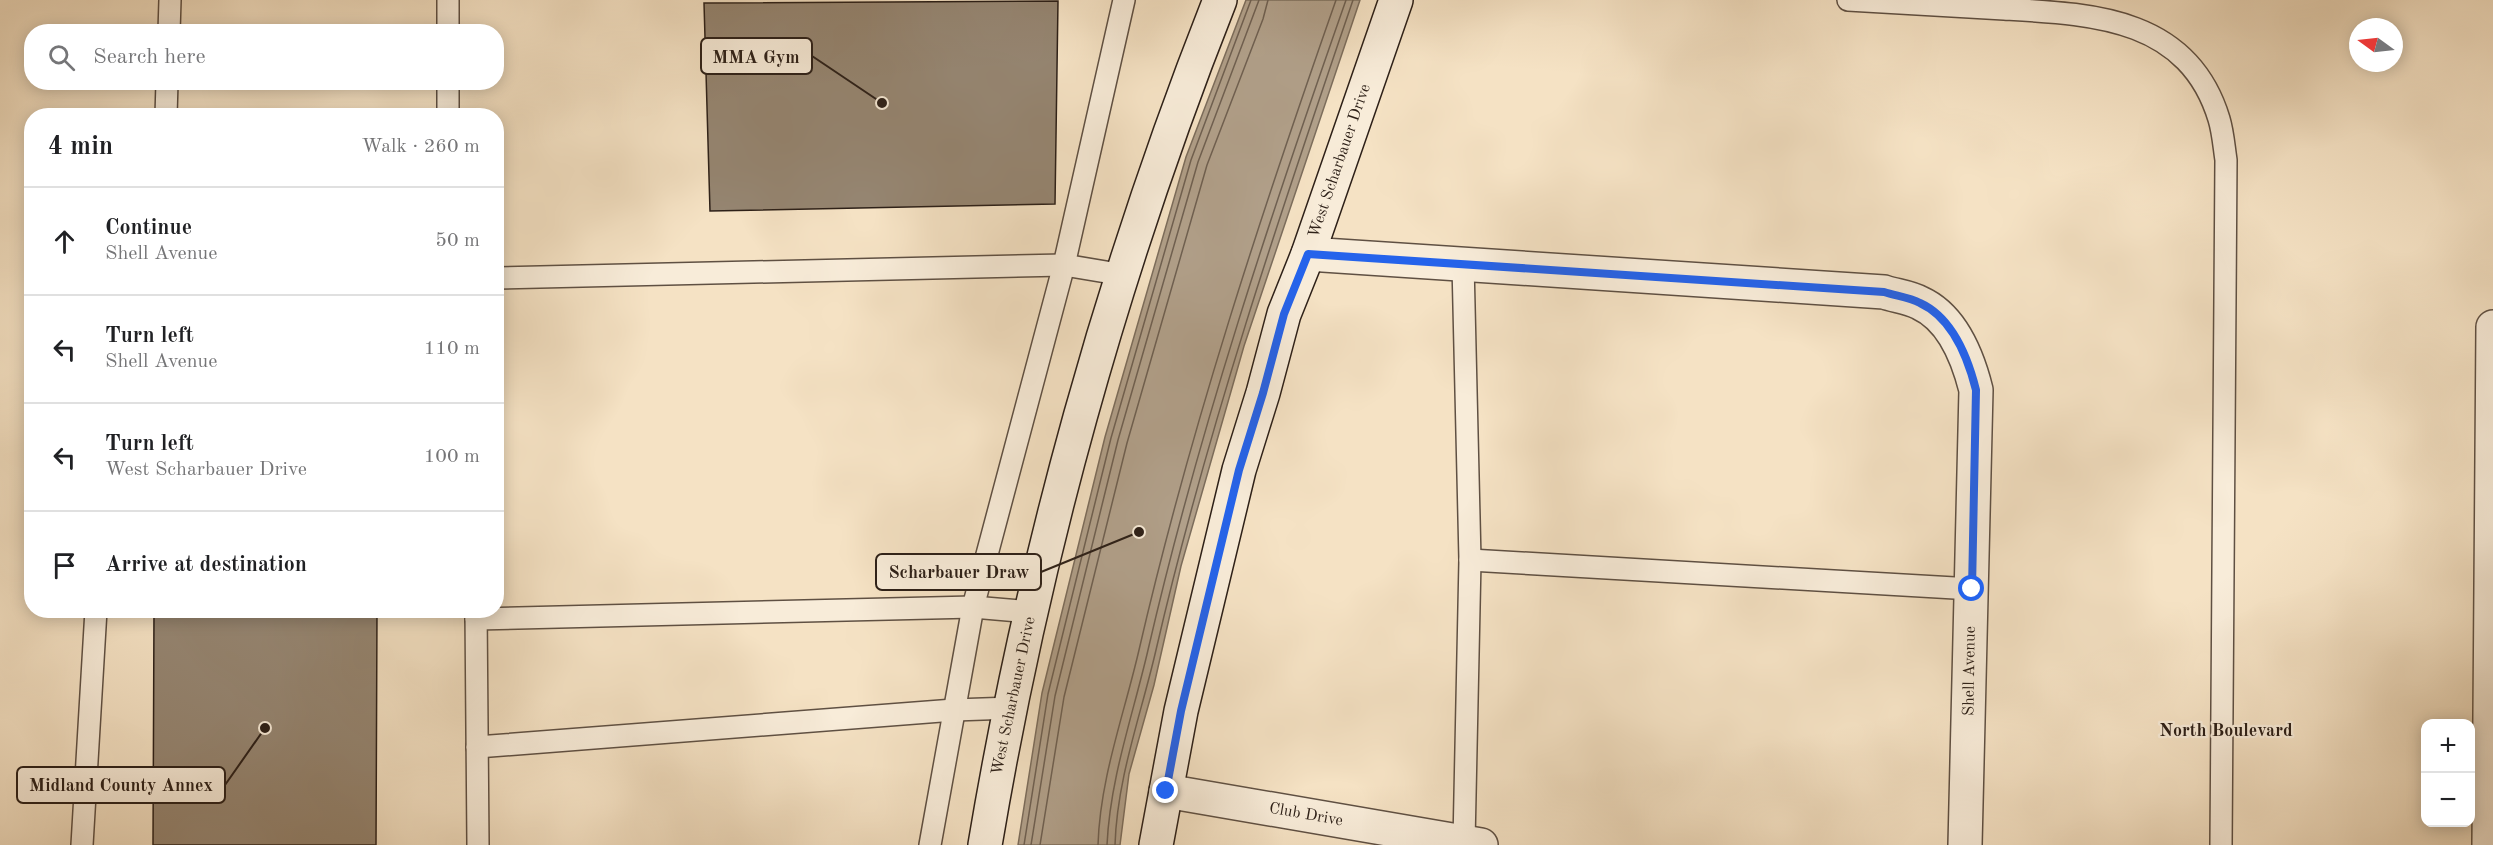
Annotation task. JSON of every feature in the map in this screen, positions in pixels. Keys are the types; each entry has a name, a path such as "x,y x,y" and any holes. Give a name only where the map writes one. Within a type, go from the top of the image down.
{"street":[{"name":"West Scharbauer Drive","path":"986,845 1031,612 1065,479 1124,275 1189,79 1221,0"},
{"name":"West Scharbauer Drive","path":"1156,845 1181,711 1239,470 1284,314 1308,254 1396,0"},
{"name":"Shell Avenue","path":"1308,254 1884,292 1921,303 1941,318 1968,361 1976,390 1965,845"},
{"path":"2489,845 2493,327"},
{"name":"Club Drive","path":"1166,791 1472,843"}],"lane":[{"path":"169,24 170,0"},
{"path":"448,0 448,24"},
{"path":"930,845 974,607 1064,265 1124,0"},
{"path":"1848,0 2080,13 2131,25 2160,40 2189,66 2208,92 2219,120 2226,160 2221,845"},
{"path":"166,108 167,90"},
{"path":"448,90 448,108"},
{"path":"1463,264 1470,560 1472,843"},
{"path":"504,278 1064,265 1124,275"},
{"path":"1470,560 1972,589"},
{"path":"504,615 974,607 1031,612"},
{"path":"82,845 96,618"},
{"path":"476,618 478,845"},
{"path":"477,747 954,710 1012,708"}],"water":[{"path":"1246,0 1360,0 1244,346 1181,566 1154,685 1129,774 1120,845 1018,845 1042,693 1105,437 1186,157"}],"building":[{"path":"1058,1 1055,204 710,211 704,3"},
{"path":"154,618 377,618 376,845 153,845"}],"place":[{"name":"MMA Gym","path":"882,103"},
{"name":"Scharbauer Draw","path":"1139,532"},
{"name":"Midland County Annex","path":"265,728"}],"district":[{"name":"North Boulevard","path":"2226,731"}],"route":[{"path":"1166,791 1181,711 1217,552 1284,314 1308,254 1884,292 1921,303 1941,318 1955,337 1968,361 1976,390 1972,589"}]}
